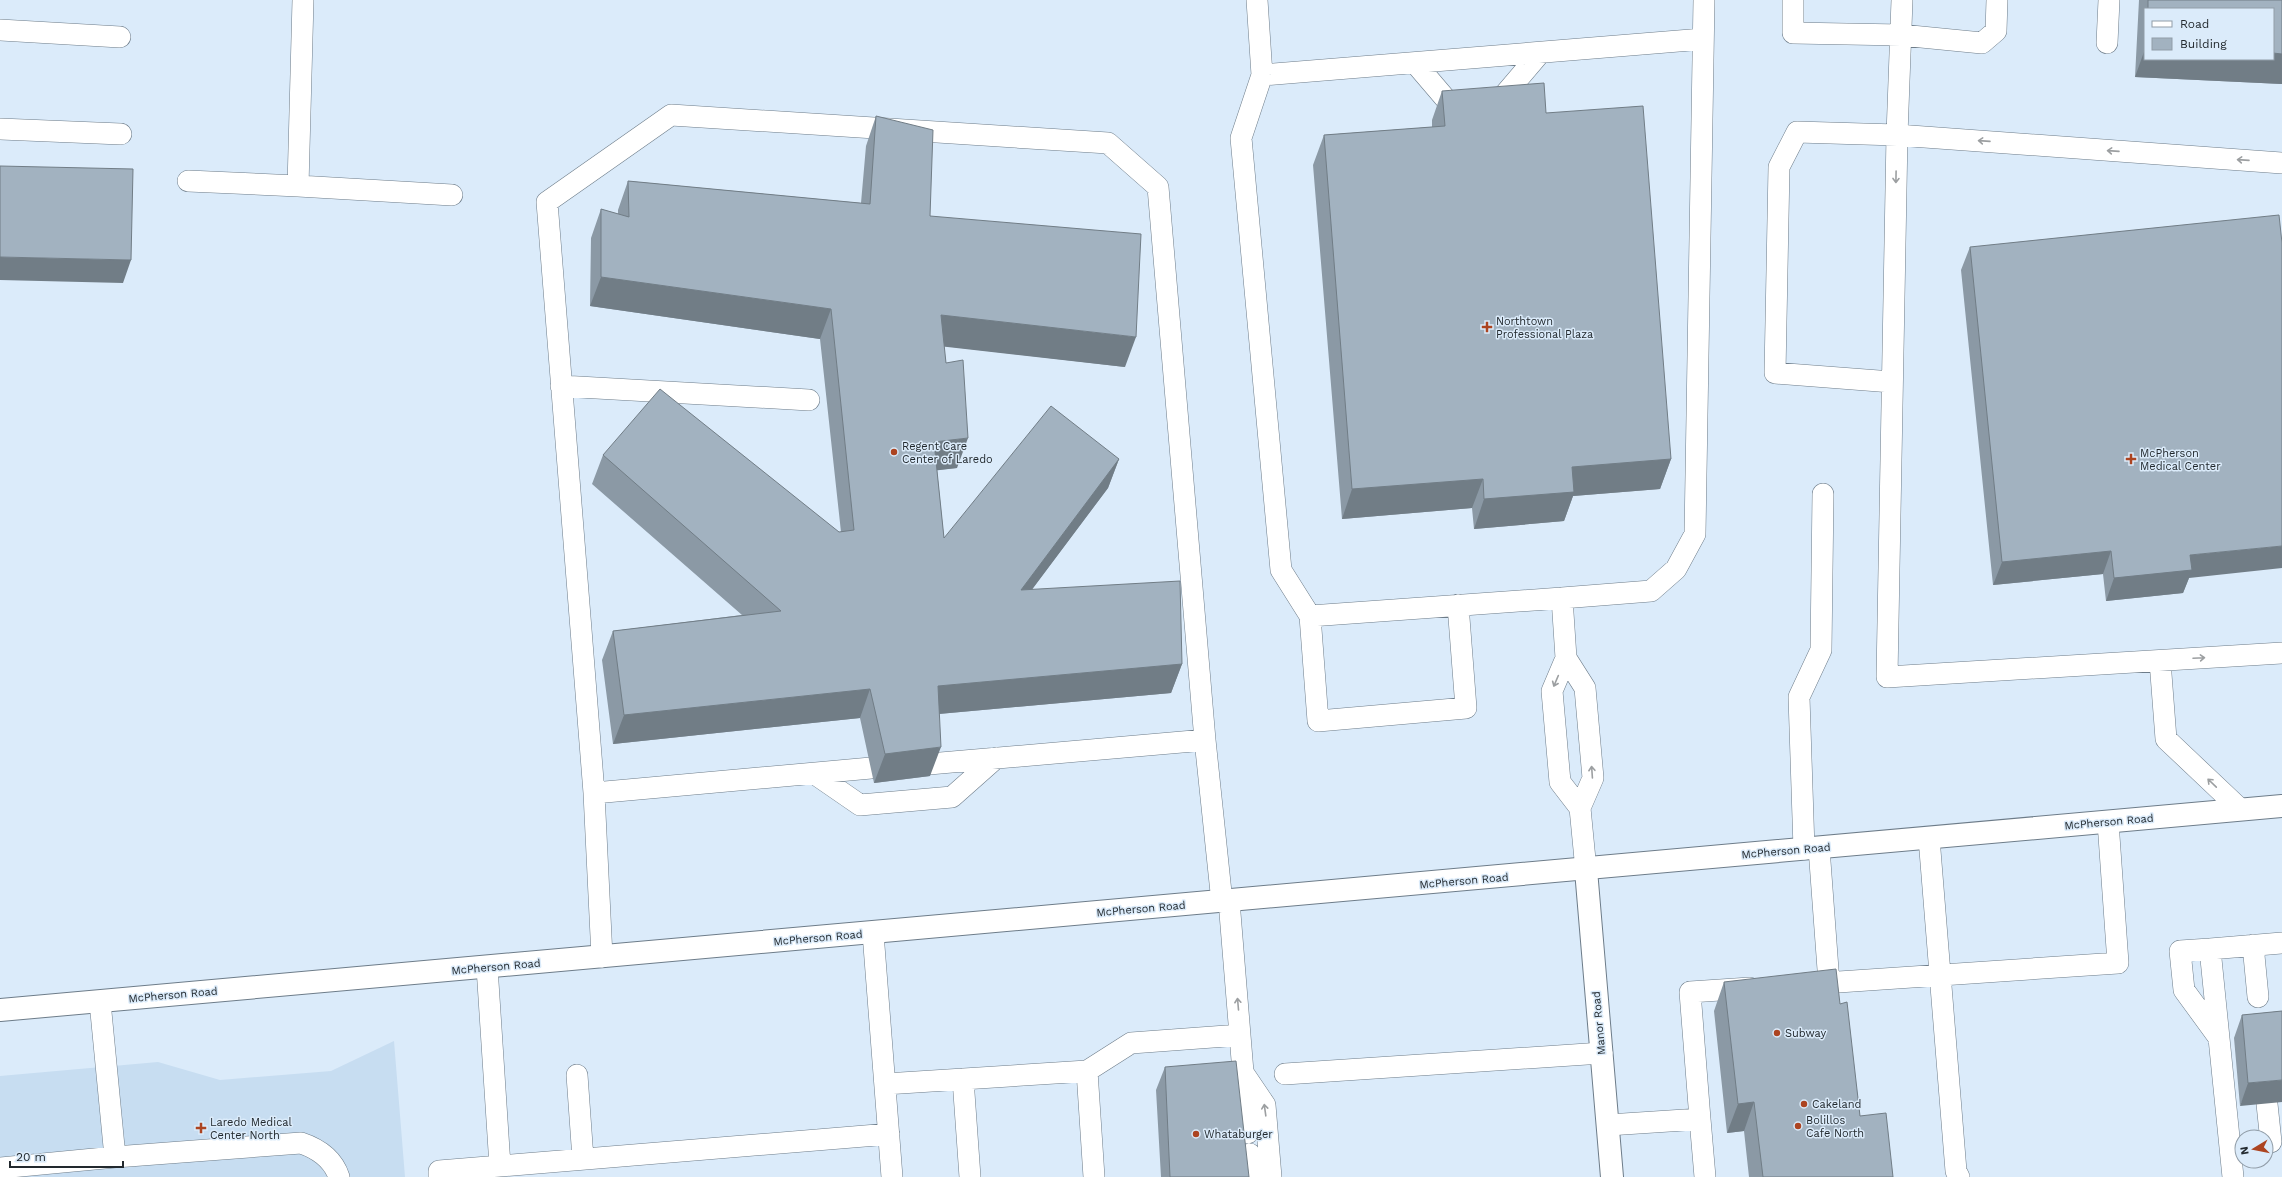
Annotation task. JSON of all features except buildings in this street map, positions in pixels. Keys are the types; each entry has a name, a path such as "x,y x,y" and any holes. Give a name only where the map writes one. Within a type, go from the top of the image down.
{"main road":[{"name":"McPherson Road","path":"0,1010 1586,870 2282,806"},
{"name":"Manor Road","path":"1586,870 1612,1177"}],"lane":[{"path":"298,186 303,0"},
{"path":"1257,0 1262,75 1241,138 1281,570 1310,616 1318,721 1466,708 1458,605"},
{"path":"1310,616 1651,591 1676,569 1695,534 1704,0"},
{"path":"1793,0 1793,33 1901,35 1982,43 1996,31 1997,0"},
{"path":"1902,0 1896,134 1887,677 2282,653"},
{"path":"2107,43 2109,0"},
{"path":"0,30 120,37"},
{"path":"1262,75 1703,39"},
{"path":"1415,63 1450,104 1500,100 1540,52"},
{"path":"602,957 594,793 547,202 671,115 1108,143 1158,187 1205,740 1226,902 1240,1035 1248,1133"},
{"path":"0,129 121,134"},
{"path":"1892,382 1775,373 1779,167 1797,132 1896,134 2282,163"},
{"path":"188,180 452,195"},
{"path":"561,386 809,400"},
{"path":"1823,494 1821,650 1799,697 1812,849 1829,983"},
{"path":"1562,598 1566,658 1552,692 1560,782 1580,808"},
{"path":"1566,658 1585,688 1593,778 1580,808 1586,870"},
{"path":"2160,660 2166,740 2240,810"},
{"path":"930,764 1205,740"},
{"path":"815,774 860,805 952,797 996,758"},
{"path":"594,793 871,768"},
{"path":"1790,985 2118,963 2108,822"},
{"path":"1929,838 1956,1171 1958,1177"},
{"path":"873,933 892,1177"},
{"path":"2219,1039 2184,990 2180,951 2282,943"},
{"path":"2253,945 2258,997"},
{"path":"2210,949 2219,1039 2234,1133"},
{"path":"487,967 500,1166"},
{"path":"1705,1177 1690,992 1767,987"},
{"path":"100,1002 115,1157"},
{"path":"885,1084 1087,1071 1131,1043 1240,1035"},
{"path":"1285,1074 1602,1053"},
{"path":"1087,1071 1094,1177"},
{"path":"1243,1071 1265,1105 1271,1177"},
{"path":"578,1075 583,1159"},
{"path":"964,1080 970,1177"},
{"path":"2267,1104 2271,1129"},
{"path":"1608,1125 1700,1119"},
{"path":"439,1177 439,1171 889,1134"},
{"path":"0,1168 115,1157 301,1143 315,1147 327,1157 336,1168 339,1177"},
{"path":"1250,1154 1252,1177"},
{"path":"2233,1177 2234,1166"}],"shaded area":[{"name":"Laredo Medical Center North","path":"394,1041 405,1177 0,1177 0,1076 158,1062 220,1080 331,1071"}],"place":[{"name":"Northtown Professional Plaza","path":"1487,327"},
{"name":"Regent Care Center of Laredo","path":"894,452"},
{"name":"McPherson Medical Center","path":"2131,459"},
{"name":"Subway","path":"1777,1033"},
{"name":"Cakeland","path":"1804,1104"},
{"name":"Bolillos Cafe North","path":"1798,1126"},
{"name":"Laredo Medical Center North","path":"201,1128"},
{"name":"Whataburger","path":"1196,1134"}]}
